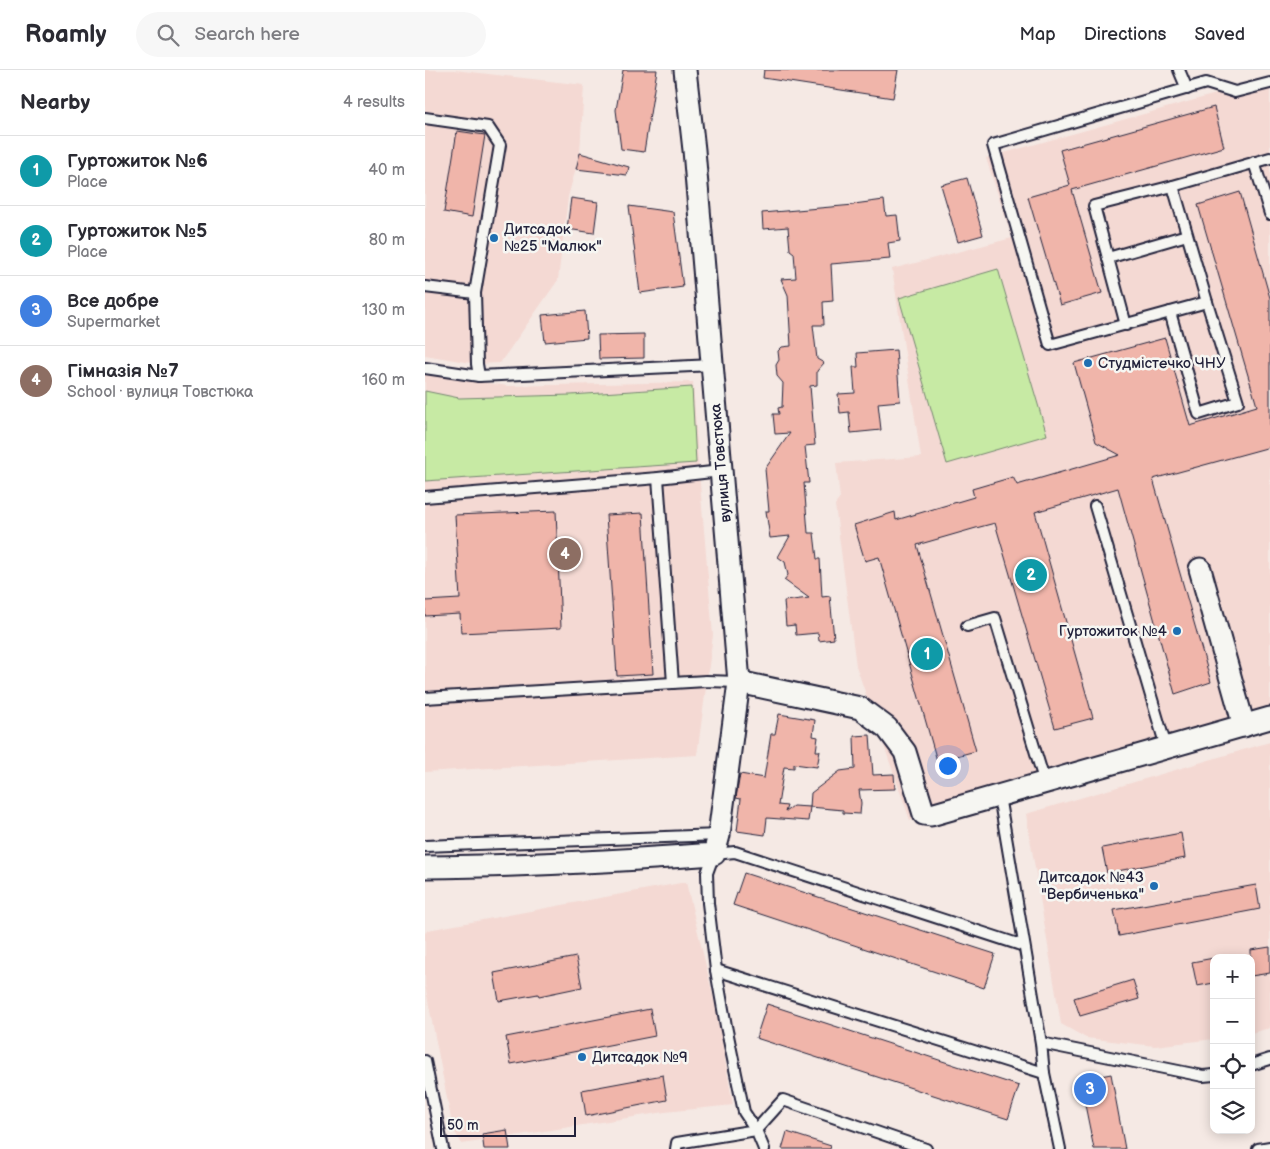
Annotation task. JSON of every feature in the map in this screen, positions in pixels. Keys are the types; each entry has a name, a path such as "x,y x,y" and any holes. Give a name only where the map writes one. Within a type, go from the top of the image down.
{"street":[{"name":"вулиця Товстюка","path":"685,70 713,365 739,682 716,844"},
{"path":"1201,569 1244,726"},
{"path":"739,682 860,708 887,728 905,752 924,814 931,815 1270,718"},
{"path":"425,867 614,861 716,844"}],"lane":[{"path":"1181,72 1187,88"},
{"path":"1207,302 1050,345 993,145 1206,83 1235,92 1270,82"},
{"path":"425,118 489,127 500,145 475,293 479,376"},
{"path":"1126,325 1094,206 1270,158"},
{"path":"1254,162 1270,214"},
{"path":"1170,312 1199,414 1238,402 1173,186"},
{"path":"1108,258 1187,235"},
{"path":"425,287 475,293"},
{"path":"425,368 479,376 713,365"},
{"path":"425,497 659,478 721,471"},
{"path":"659,478 673,683"},
{"path":"1095,506 1166,747"},
{"path":"967,626 995,618 1045,783"},
{"path":"425,698 706,681 739,682"},
{"path":"999,796 1041,1043 1044,1073 1060,1149"},
{"path":"425,846 716,844 735,852 1024,946"},
{"path":"716,844 707,873 707,903 716,970 744,1112 756,1130 764,1149"},
{"path":"716,970 1044,1073"},
{"path":"1041,1043 1203,1076 1210,1075"},
{"path":"1255,1064 1270,1059"},
{"path":"425,1061 443,1149"},
{"path":"676,1149 677,1143 756,1130 783,1100 926,1149"},
{"path":"1259,1149 1270,1147"}],"shaded area":[{"name":"Дитсадок №25 \"Малюк\"","path":"425,70 454,70 584,85 580,153 568,197 558,280 500,363 477,364 425,355"},
{"name":"Студмістечко ЧНУ","path":"1270,79 1270,718 910,820 856,666 835,505 840,498 836,463 921,457 892,269 1012,238 986,158"},
{"path":"425,374 508,386 693,382 713,635 697,755 425,772"},
{"name":"Дитсадок №43 \"Вербиченька\"","path":"1270,742 1270,1028 1255,1032 1255,954 1210,954 1210,1039 1155,1046 1086,1038 1061,1024 1026,814"},
{"name":"Дитсадок №9","path":"686,882 716,1008 733,1105 665,1112 462,1144 453,1129 425,985 425,933 428,930"}],"green space":[{"path":"998,269 1047,435 947,464 899,298"},
{"path":"692,387 696,463 425,481 425,391 459,398 571,395"}],"building":[{"path":"623,70 657,70 644,152 621,149 616,110"},
{"path":"764,70 898,70 893,98 763,78"},
{"path":"1214,107 1224,147 1072,190 1102,293 1060,305 1028,197 1070,185 1060,150"},
{"path":"457,131 485,135 472,217 444,212"},
{"path":"580,153 629,167 627,175 576,169"},
{"path":"967,178 983,235 958,242 941,185"},
{"path":"1240,192 1270,298 1270,447 1153,479 1211,682 1175,694 1118,488 1035,512 1093,718 1055,728 995,523 917,545 976,751 937,761 879,557 865,561 854,525 895,512 896,520 974,497 972,489 1013,477 1017,485 1120,455 1096,442 1074,363 1165,338 1190,426 1257,406 1198,205"},
{"path":"571,198 598,202 594,233 567,229"},
{"path":"884,200 886,216 897,215 900,241 888,243 890,259 831,264 833,301 823,302 824,325 813,325 817,359 824,363 817,371 817,385 810,386 815,445 805,446 809,483 804,483 808,533 814,533 817,559 820,559 822,597 830,596 834,639 819,641 818,633 796,635 795,625 786,626 784,601 809,598 784,580 788,575 785,562 778,557 790,536 770,538 766,511 769,511 765,469 790,433 775,434 773,414 779,414 778,408 782,407 783,383 777,376 776,365 779,360 778,351 782,347 791,346 788,295 781,279 796,278 794,253 790,250 788,227 763,229 762,213 854,205"},
{"path":"629,206 673,212 683,287 640,293"},
{"path":"585,311 587,338 545,342 542,315"},
{"path":"644,334 644,358 599,359 598,335"},
{"path":"896,350 900,401 878,403 881,430 851,433 849,412 840,413 838,394 855,393 853,367 858,367 857,353"},
{"path":"556,511 561,628 461,633 460,614 425,616 425,601 460,599 455,515"},
{"path":"643,513 653,674 617,676 606,515"},
{"path":"779,714 815,720 813,736 818,737 816,751 820,751 817,767 794,764 794,768 784,767 778,805 787,806 785,812 793,806 810,807 808,821 767,818 765,835 737,831 741,799 736,798 740,774 764,778 771,734 775,734"},
{"path":"870,735 873,775 894,774 895,789 859,790 860,814 843,813 843,810 810,807 811,793 840,771 855,769 854,736"},
{"path":"1181,833 1185,858 1107,873 1102,848"},
{"path":"744,873 995,954 984,988 733,905"},
{"path":"1256,885 1260,909 1119,936 1114,910"},
{"path":"1270,947 1270,973 1255,975 1255,954 1251,954 1251,950"},
{"path":"576,957 582,987 539,996 538,994 499,1001 494,973"},
{"path":"1210,959 1210,984 1197,986 1192,962"},
{"path":"1133,980 1139,999 1080,1016 1074,998"},
{"path":"767,1004 1019,1086 1008,1119 756,1038"},
{"path":"650,1009 655,1036 511,1064 506,1037"},
{"path":"1111,1074 1125,1149 1094,1149 1080,1080"},
{"path":"663,1075 667,1100 586,1116 582,1090"},
{"path":"507,1130 510,1149 484,1149 482,1134"},
{"path":"787,1132 831,1146 830,1149 782,1149"}],"place":[{"name":"Дитсадок №25 \"Малюк\"","path":"494,238"},
{"name":"Студмістечко ЧНУ","path":"1088,363"},
{"name":"Гімназія №7","path":"565,554"},
{"name":"Гуртожиток №5","path":"1031,575"},
{"name":"Гуртожиток №4","path":"1177,631"},
{"name":"Гуртожиток №6","path":"927,654"},
{"name":"Дитсадок №43 \"Вербиченька\"","path":"1154,886"},
{"name":"Дитсадок №9","path":"582,1057"},
{"name":"Все добре","path":"1090,1089"}]}
